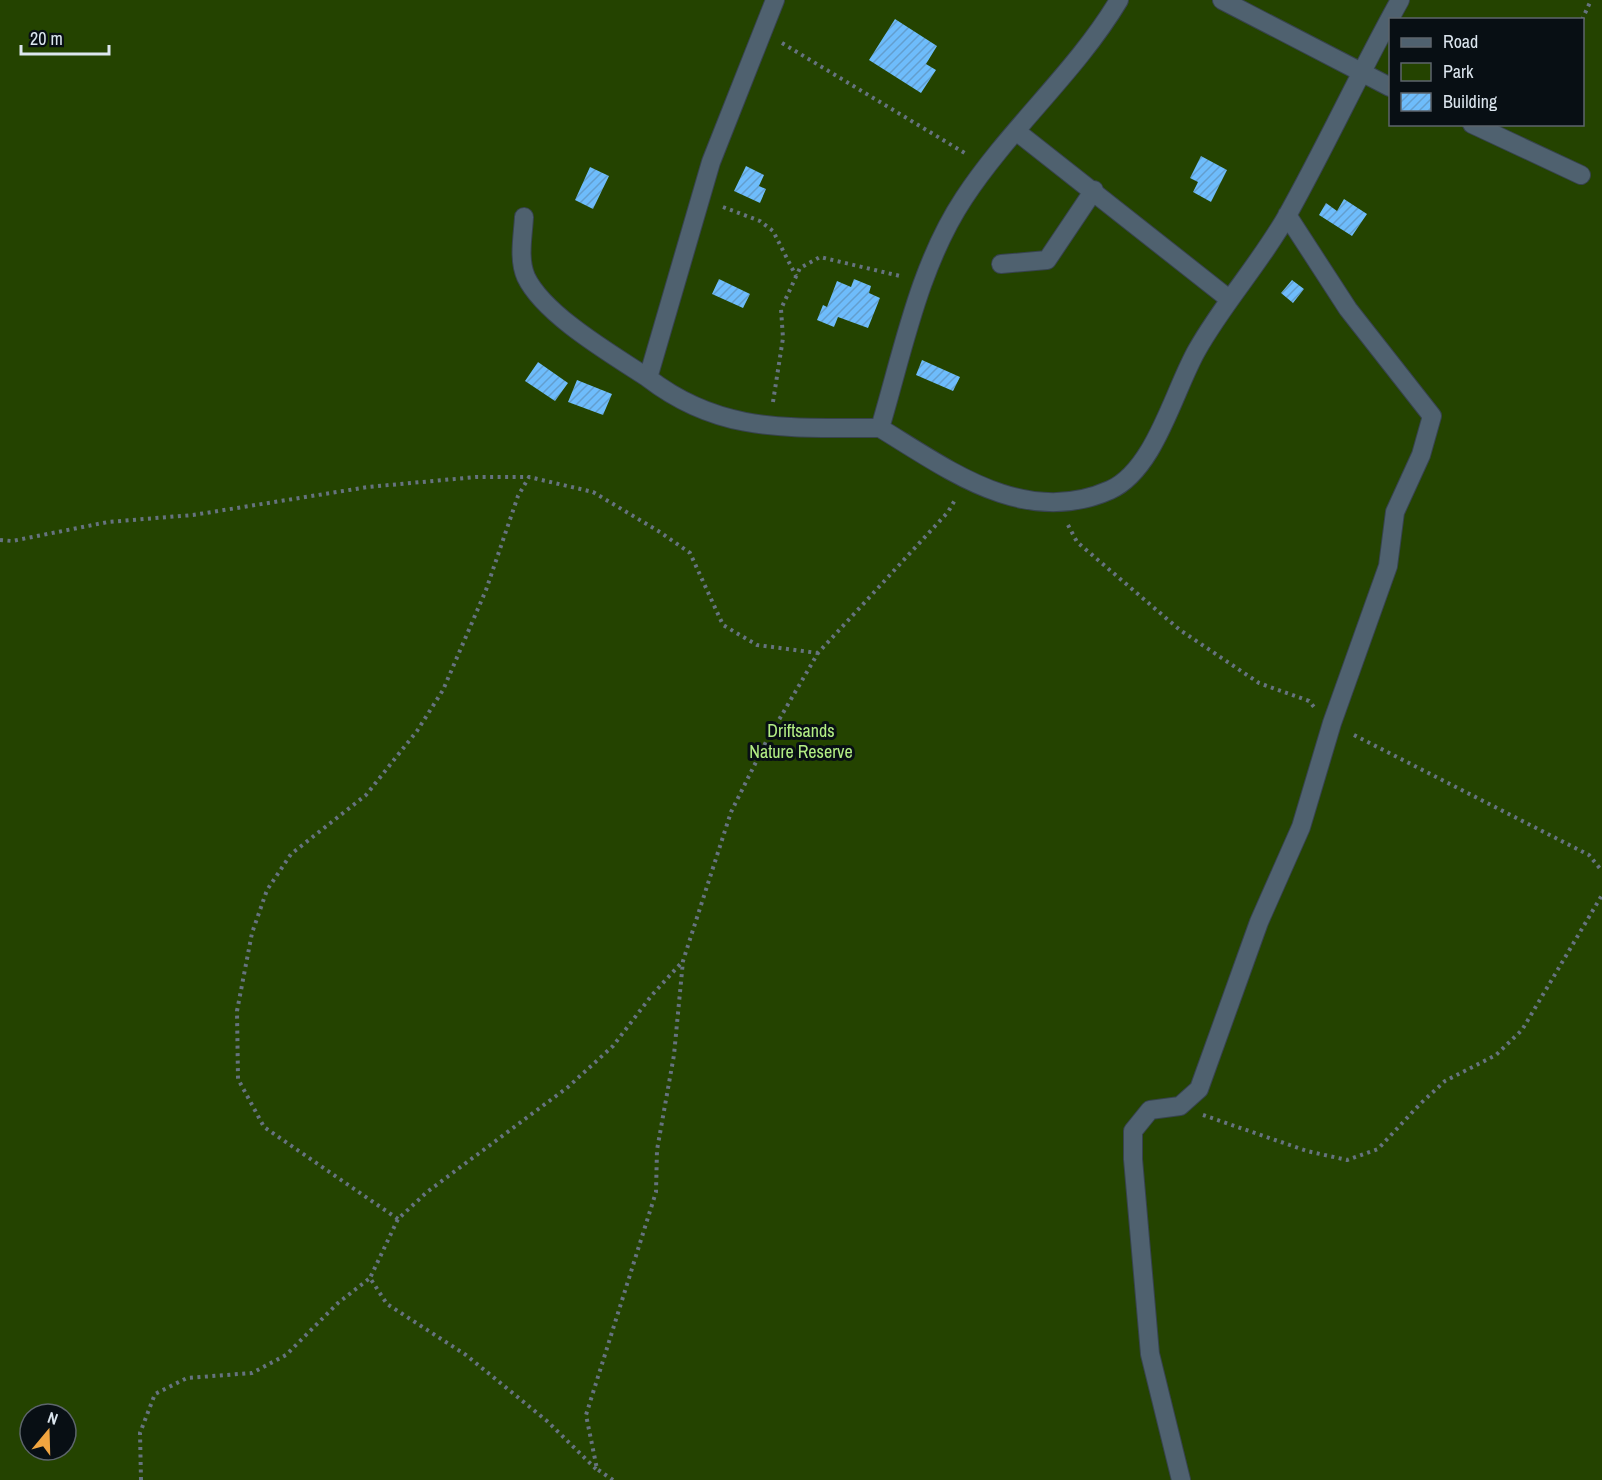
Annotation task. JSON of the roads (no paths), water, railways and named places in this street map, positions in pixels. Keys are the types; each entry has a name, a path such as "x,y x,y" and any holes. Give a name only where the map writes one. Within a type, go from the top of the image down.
{"street":[{"path":"648,378 699,198 775,0"},
{"path":"879,428 923,282 952,218 986,166 1096,34 1119,0"},
{"path":"1222,0 1247,7 1359,73 1389,87"},
{"path":"1390,18 1400,0"},
{"path":"524,217 522,264 526,278 539,296 592,341 670,395 715,416 745,424 770,427 879,428 967,481 1006,497 1032,502 1056,503 1112,489 1129,477 1144,459 1196,351 1228,299 1287,215 1359,73 1389,20"},
{"path":"1476,126 1581,175"},
{"path":"1016,131 1094,190 1228,299"},
{"path":"1001,264 1047,260 1094,190"},
{"path":"1181,1480 1150,1354 1133,1159 1133,1131 1150,1110 1180,1106 1199,1089 1259,922 1301,827 1332,723 1388,566 1395,512 1421,454 1432,416 1348,309 1287,215"}],"park label":[{"name":"Driftsands Nature Reserve","path":"801,740"}]}
